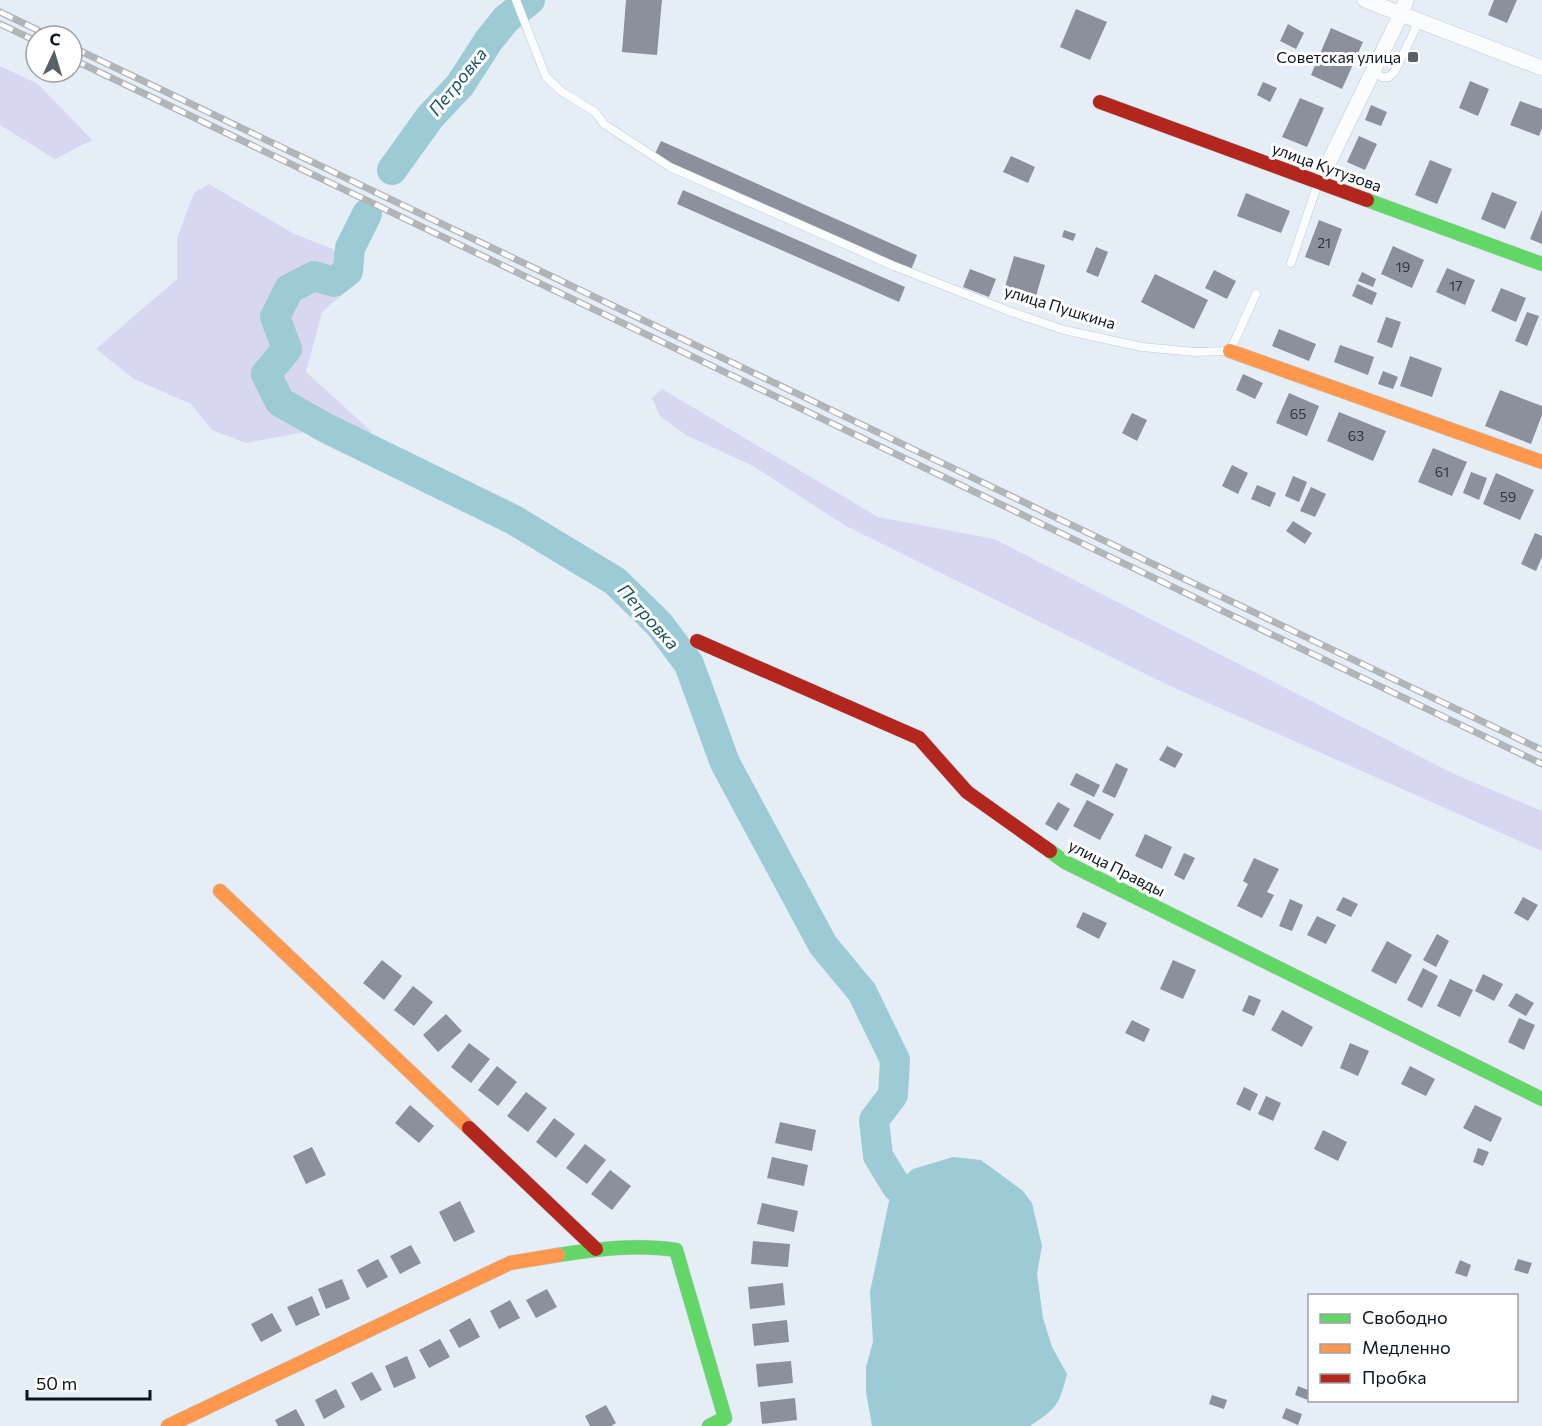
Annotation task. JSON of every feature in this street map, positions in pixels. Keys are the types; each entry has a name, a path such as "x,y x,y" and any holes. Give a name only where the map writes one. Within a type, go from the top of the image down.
{"street":[{"path":"1365,0 1404,7 1419,21 1542,68"},
{"path":"1319,182 1404,7"},
{"name":"улица Кутузова","path":"1100,102 1542,264"},
{"name":"улица Пушкина","path":"1230,351 1542,462"},
{"name":"улица Правды","path":"697,641 919,738 967,792 1065,862 1542,1099"},
{"path":"220,891 596,1249"},
{"path":"168,1426 510,1263 596,1249 657,1248 676,1250 725,1418 709,1426"}],"lane":[{"name":"улица Пушкина","path":"516,0 546,77 569,97 595,112 604,124 670,167 894,266 1008,311 1064,330 1131,345 1195,352 1230,351"},
{"path":"1373,72 1382,77 1389,76 1395,71 1419,21"},
{"path":"1291,263 1319,182"},
{"path":"1230,351 1256,294"}],"shaded area":[{"path":"0,66 24,77 24,84 38,84 92,140 55,159 0,125"},
{"path":"209,184 294,234 333,249 357,282 322,312 306,372 372,432 304,432 246,443 212,430 191,404 134,379 96,349 177,279 177,238 194,193"},
{"path":"662,389 878,517 994,539 1452,773 1542,811 1542,851 1168,685 846,526 753,466 686,435 660,416 652,398"},
{"path":"953,1157 981,1160 1023,1191 1032,1203 1042,1246 1037,1274 1043,1318 1052,1347 1067,1374 1064,1384 1056,1405 1030,1426 872,1426 866,1392 866,1367 873,1342 870,1292 889,1201 903,1178 913,1169"}],"building":[{"path":"626,0 662,0 657,55 622,52"},
{"path":"1494,0 1517,0 1507,23 1488,15"},
{"path":"1076,9 1107,22 1090,60 1060,47"},
{"path":"1288,24 1304,33 1296,49 1280,41"},
{"path":"1331,28 1363,42 1342,89 1311,75"},
{"path":"1470,81 1489,89 1478,116 1459,108"},
{"path":"1263,82 1277,88 1270,102 1257,95"},
{"path":"1300,98 1324,108 1307,147 1282,137"},
{"path":"1520,101 1542,109 1542,128 1539,136 1510,125"},
{"path":"1371,105 1387,112 1381,126 1365,120"},
{"path":"1359,136 1377,144 1365,170 1347,162"},
{"path":"661,141 917,255 911,270 654,156"},
{"path":"1011,156 1035,167 1028,183 1003,172"},
{"path":"1430,160 1452,169 1437,204 1415,195"},
{"path":"683,190 905,287 899,302 677,204"},
{"path":"1492,192 1517,202 1505,229 1481,219"},
{"path":"1246,193 1290,211 1281,233 1237,216"},
{"path":"1542,210 1542,244 1530,239"},
{"path":"1319,220 1342,229 1329,266 1305,257"},
{"path":"1064,230 1076,234 1073,241 1062,237"},
{"path":"1393,246 1424,260 1412,288 1381,274"},
{"path":"1096,247 1108,252 1098,277 1086,272"},
{"path":"1014,256 1045,265 1036,296 1005,287"},
{"path":"1447,268 1475,280 1465,305 1436,292"},
{"path":"970,269 996,279 989,297 963,287"},
{"path":"1214,270 1236,281 1227,299 1205,288"},
{"path":"1362,272 1376,279 1373,287 1358,281"},
{"path":"1155,274 1208,300 1194,329 1141,302"},
{"path":"1357,284 1377,293 1372,305 1352,296"},
{"path":"1501,288 1526,298 1516,322 1491,311"},
{"path":"1527,312 1539,316 1527,346 1515,341"},
{"path":"1386,317 1401,322 1392,348 1377,342"},
{"path":"1279,329 1316,344 1309,361 1272,346"},
{"path":"1340,345 1374,357 1368,375 1334,362"},
{"path":"1410,356 1442,368 1432,397 1400,386"},
{"path":"1383,371 1398,377 1393,389 1378,384"},
{"path":"1243,374 1263,383 1255,399 1236,390"},
{"path":"1500,390 1542,406 1542,415 1531,444 1485,426"},
{"path":"1289,393 1319,406 1307,436 1276,423"},
{"path":"1339,412 1386,431 1373,461 1327,441"},
{"path":"1132,413 1147,420 1137,441 1122,433"},
{"path":"1433,448 1467,462 1452,496 1418,482"},
{"path":"1232,465 1248,473 1238,494 1222,486"},
{"path":"1471,472 1487,478 1479,500 1463,493"},
{"path":"1496,473 1534,490 1520,520 1483,504"},
{"path":"1293,476 1307,482 1299,502 1285,496"},
{"path":"1257,485 1276,493 1270,507 1251,499"},
{"path":"1311,487 1326,494 1315,517 1300,511"},
{"path":"1293,521 1312,533 1305,544 1286,531"},
{"path":"1535,533 1542,536 1542,557 1536,571 1521,564"},
{"path":"1167,746 1183,754 1175,768 1159,760"},
{"path":"1116,763 1128,769 1115,798 1102,792"},
{"path":"1076,773 1100,785 1094,797 1070,785"},
{"path":"1087,800 1114,814 1100,840 1073,826"},
{"path":"1058,802 1070,809 1057,831 1045,824"},
{"path":"1145,834 1172,847 1162,869 1135,856"},
{"path":"1184,853 1195,858 1184,880 1174,875"},
{"path":"1254,858 1279,869 1267,892 1274,895 1262,918 1237,906 1248,884 1243,881"},
{"path":"1343,897 1358,904 1351,917 1336,910"},
{"path":"1523,897 1538,905 1528,921 1514,913"},
{"path":"1290,899 1303,905 1292,931 1279,926"},
{"path":"1083,912 1107,923 1099,939 1076,927"},
{"path":"1317,916 1336,925 1326,944 1307,935"},
{"path":"1437,934 1449,941 1436,967 1423,960"},
{"path":"1387,941 1412,955 1396,984 1371,971"},
{"path":"382,960 402,976 384,1000 363,983"},
{"path":"1173,960 1196,970 1183,999 1160,989"},
{"path":"1423,968 1438,976 1422,1008 1407,1000"},
{"path":"1483,974 1503,984 1494,1001 1475,991"},
{"path":"1450,979 1473,990 1460,1017 1437,1006"},
{"path":"413,986 433,1002 414,1026 394,1010"},
{"path":"1516,993 1534,1003 1526,1016 1508,1006"},
{"path":"1249,995 1261,1000 1254,1016 1242,1011"},
{"path":"1282,1010 1313,1027 1302,1047 1271,1030"},
{"path":"446,1014 462,1031 438,1052 423,1035"},
{"path":"1519,1018 1535,1025 1524,1050 1508,1042"},
{"path":"1132,1020 1150,1029 1144,1042 1125,1033"},
{"path":"469,1043 490,1059 471,1083 451,1067"},
{"path":"1350,1043 1369,1051 1358,1076 1340,1068"},
{"path":"497,1066 517,1082 498,1106 478,1090"},
{"path":"1410,1066 1435,1079 1426,1096 1401,1084"},
{"path":"1244,1087 1258,1094 1250,1111 1236,1104"},
{"path":"526,1092 547,1108 528,1132 507,1116"},
{"path":"1266,1096 1281,1103 1273,1121 1258,1114"},
{"path":"410,1105 434,1126 419,1143 395,1123"},
{"path":"1475,1105 1502,1118 1491,1142 1463,1128"},
{"path":"554,1118 575,1134 556,1158 536,1142"},
{"path":"780,1122 816,1130 812,1151 775,1143"},
{"path":"1323,1130 1347,1142 1338,1161 1314,1149"},
{"path":"585,1144 606,1160 587,1184 566,1168"},
{"path":"312,1147 326,1175 306,1184 293,1156"},
{"path":"1478,1148 1489,1152 1483,1166 1473,1162"},
{"path":"772,1157 808,1165 804,1186 767,1178"},
{"path":"610,1170 631,1186 612,1210 591,1194"},
{"path":"460,1201 475,1232 454,1242 439,1212"},
{"path":"762,1203 798,1211 794,1232 757,1224"},
{"path":"753,1241 790,1244 788,1267 751,1264"},
{"path":"411,1245 421,1263 400,1274 390,1256"},
{"path":"378,1259 388,1277 367,1288 357,1270"},
{"path":"1518,1259 1532,1263 1528,1274 1514,1270"},
{"path":"1460,1260 1471,1265 1467,1277 1455,1273"},
{"path":"342,1279 350,1299 326,1309 318,1289"},
{"path":"783,1283 785,1305 750,1309 748,1287"},
{"path":"547,1289 557,1307 536,1318 526,1300"},
{"path":"312,1296 320,1315 296,1326 287,1307"},
{"path":"510,1300 520,1318 499,1329 490,1311"},
{"path":"272,1313 282,1331 261,1342 251,1324"},
{"path":"470,1318 480,1337 459,1348 449,1330"},
{"path":"787,1320 789,1342 754,1346 752,1324"},
{"path":"440,1339 450,1357 429,1368 419,1350"},
{"path":"407,1356 416,1378 394,1388 385,1366"},
{"path":"791,1361 793,1383 758,1387 756,1364"},
{"path":"372,1372 382,1390 361,1401 351,1383"},
{"path":"1298,1386 1308,1390 1308,1400 1295,1395"},
{"path":"336,1389 345,1407 324,1419 315,1400"},
{"path":"1212,1395 1227,1400 1224,1409 1209,1404"},
{"path":"795,1398 797,1420 762,1424 760,1402"},
{"path":"606,1405 616,1423 611,1426 590,1426 585,1416"},
{"path":"1286,1408 1302,1414 1298,1425 1282,1418"},
{"path":"296,1409 305,1426 278,1426 275,1420"}],"waterway":[{"name":"Петровка","path":"392,170 430,117 460,85 489,40 506,19 530,0"},
{"name":"Петровка","path":"367,214 350,248 348,271 334,282 314,276 289,289 275,317 287,349 266,374 280,402 326,428 514,520 615,581 659,624 689,664 725,763 823,945 862,992 895,1060 893,1095 874,1120 878,1156 897,1187"}],"railway":[{"path":"0,12 25,24"},
{"path":"0,24 24,35"},
{"path":"84,53 1542,750"},
{"path":"84,65 1542,764"}],"traffic: fast":[{"path":"1367,200 1542,264"},
{"path":"1050,851 1065,862 1542,1099"},
{"path":"558,1255 632,1247 676,1250 725,1418 709,1426"}],"traffic: slow":[{"path":"1230,351 1542,462"},
{"path":"220,891 469,1128"},
{"path":"168,1426 510,1263 558,1255"}],"traffic: jam":[{"path":"1100,102 1367,200"},
{"path":"697,641 919,738 967,792 1050,851"},
{"path":"469,1128 596,1249"}],"place":[{"name":"Советская улица","path":"1413,57"}]}
